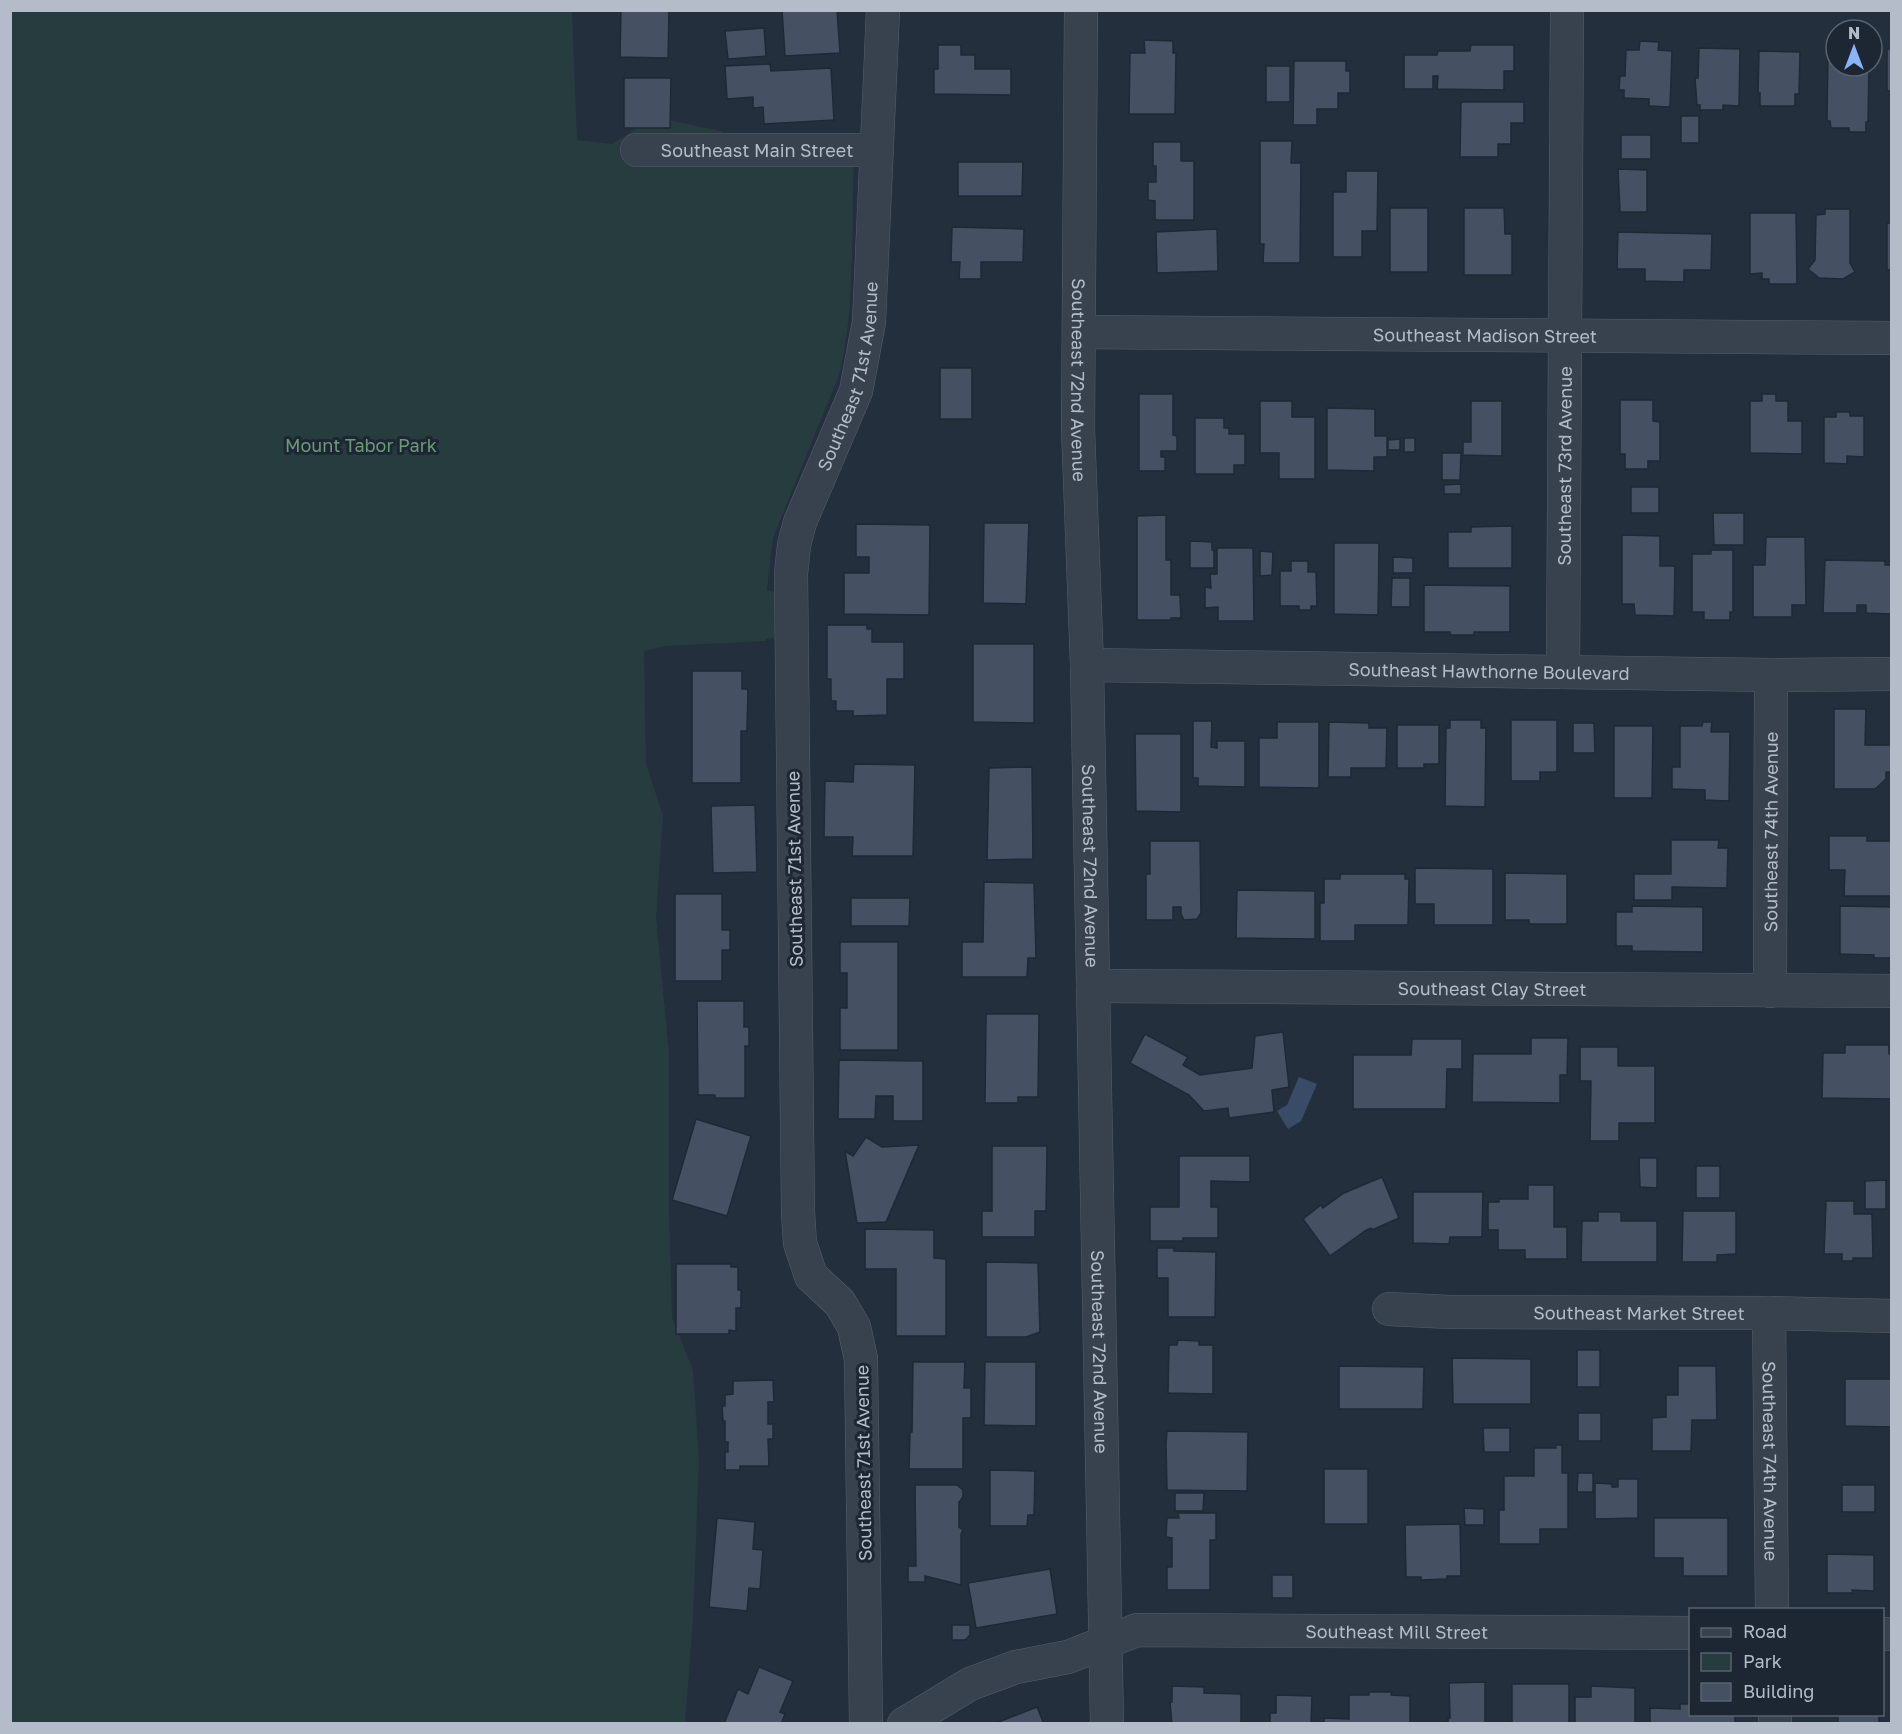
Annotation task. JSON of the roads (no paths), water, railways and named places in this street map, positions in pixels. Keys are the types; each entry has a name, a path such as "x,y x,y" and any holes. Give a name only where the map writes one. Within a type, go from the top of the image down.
{"street":[{"name":"Southeast 71st Avenue","path":"866,1724 861,1359 854,1328 840,1303 811,1276 800,1244 791,574 794,545 800,522 856,391 865,351 869,322 883,10"},
{"name":"Southeast 72nd Avenue","path":"1081,10 1078,428 1087,664 1107,1724"},
{"name":"Southeast 73rd Avenue","path":"1563,672 1567,10"},
{"name":"Southeast Main Street","path":"637,150 877,150"},
{"name":"Southeast Madison Street","path":"1079,332 1892,338"},
{"name":"Southeast Hawthorne Boulevard","path":"1087,664 1771,675 1892,674"},
{"name":"Southeast 74th Avenue","path":"1770,991 1771,675"},
{"name":"Southeast Clay Street","path":"1093,986 1892,991"},
{"name":"Southeast Market Street","path":"1389,1309 1449,1312 1769,1313 1892,1316"},
{"name":"Southeast 74th Avenue","path":"1769,1313 1772,1608"},
{"name":"Southeast Mill Street","path":"904,1724 970,1684 1016,1667 1068,1658 1137,1630 1689,1633"}],"water":[{"path":"1299,1077 1317,1084 1301,1121 1288,1129 1277,1111 1287,1105"}],"park label":[{"name":"Mount Tabor Park","path":"361,445"}]}
